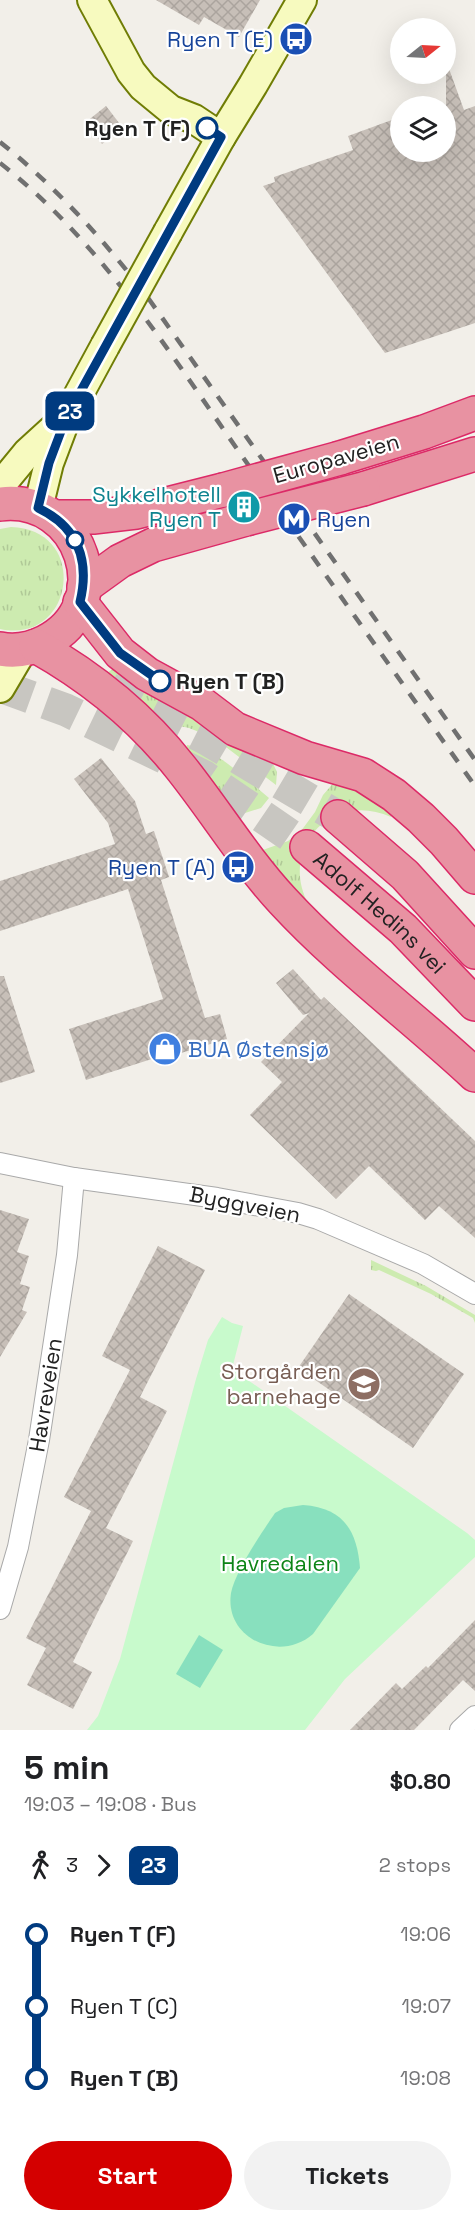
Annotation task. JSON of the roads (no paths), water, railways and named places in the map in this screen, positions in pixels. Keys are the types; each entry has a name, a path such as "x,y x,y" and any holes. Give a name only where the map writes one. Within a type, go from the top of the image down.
{"highway":[{"name":"Europaveien","path":"0,504 15,503 46,512 93,517 136,512 340,458 424,432 475,413"},
{"name":"Europaveien","path":"82,594 120,561 153,545 363,489 475,454"},
{"path":"20,648 51,639 63,629 73,616 82,594 85,571 75,540 66,527 46,512"},
{"path":"82,594 120,653 147,674 202,704 235,729 305,758 363,775 394,795 422,818 475,877"},
{"path":"20,648 99,686 123,705 181,767 282,901 332,949 475,1075"},
{"name":"Adolf Hedins vei","path":"338,817 405,875 475,952"},
{"name":"Adolf Hedins vei","path":"307,847 403,929 475,1004"}],"main road":[{"path":"92,0 131,72 143,87 171,111 194,119 221,137"},
{"path":"46,512 49,463 66,418 221,137 302,0"},
{"path":"0,486 28,452 66,418"},
{"path":"0,688 20,648"}],"street":[{"name":"Byggveien","path":"0,1163 74,1178 217,1198 318,1219 423,1264 475,1294"},
{"name":"Havreveien","path":"0,1609 18,1547 39,1440 67,1255 74,1178"},
{"path":"460,1730 475,1716"}],"tunnel":[{"path":"0,686 66,710 203,776 307,847"},
{"path":"109,689 207,739 338,817"}],"railway":[{"path":"0,142 78,214 146,295 475,760"},
{"path":"0,163 70,227 132,300 475,786"}],"place":[{"name":"Ryen T (E)","path":"296,39"},
{"name":"Ryen T (F)","path":"207,128"},
{"name":"Sykkelhotell Ryen T","path":"244,507"},
{"name":"Ryen","path":"294,519"},
{"name":"Ryen T (B)","path":"160,681"},
{"name":"Ryen T (A)","path":"238,867"},
{"name":"BUA Østensjø","path":"165,1049"},
{"name":"Storgården barnehage","path":"364,1384"}],"park label":[{"name":"Havredalen","path":"280,1563"}]}
